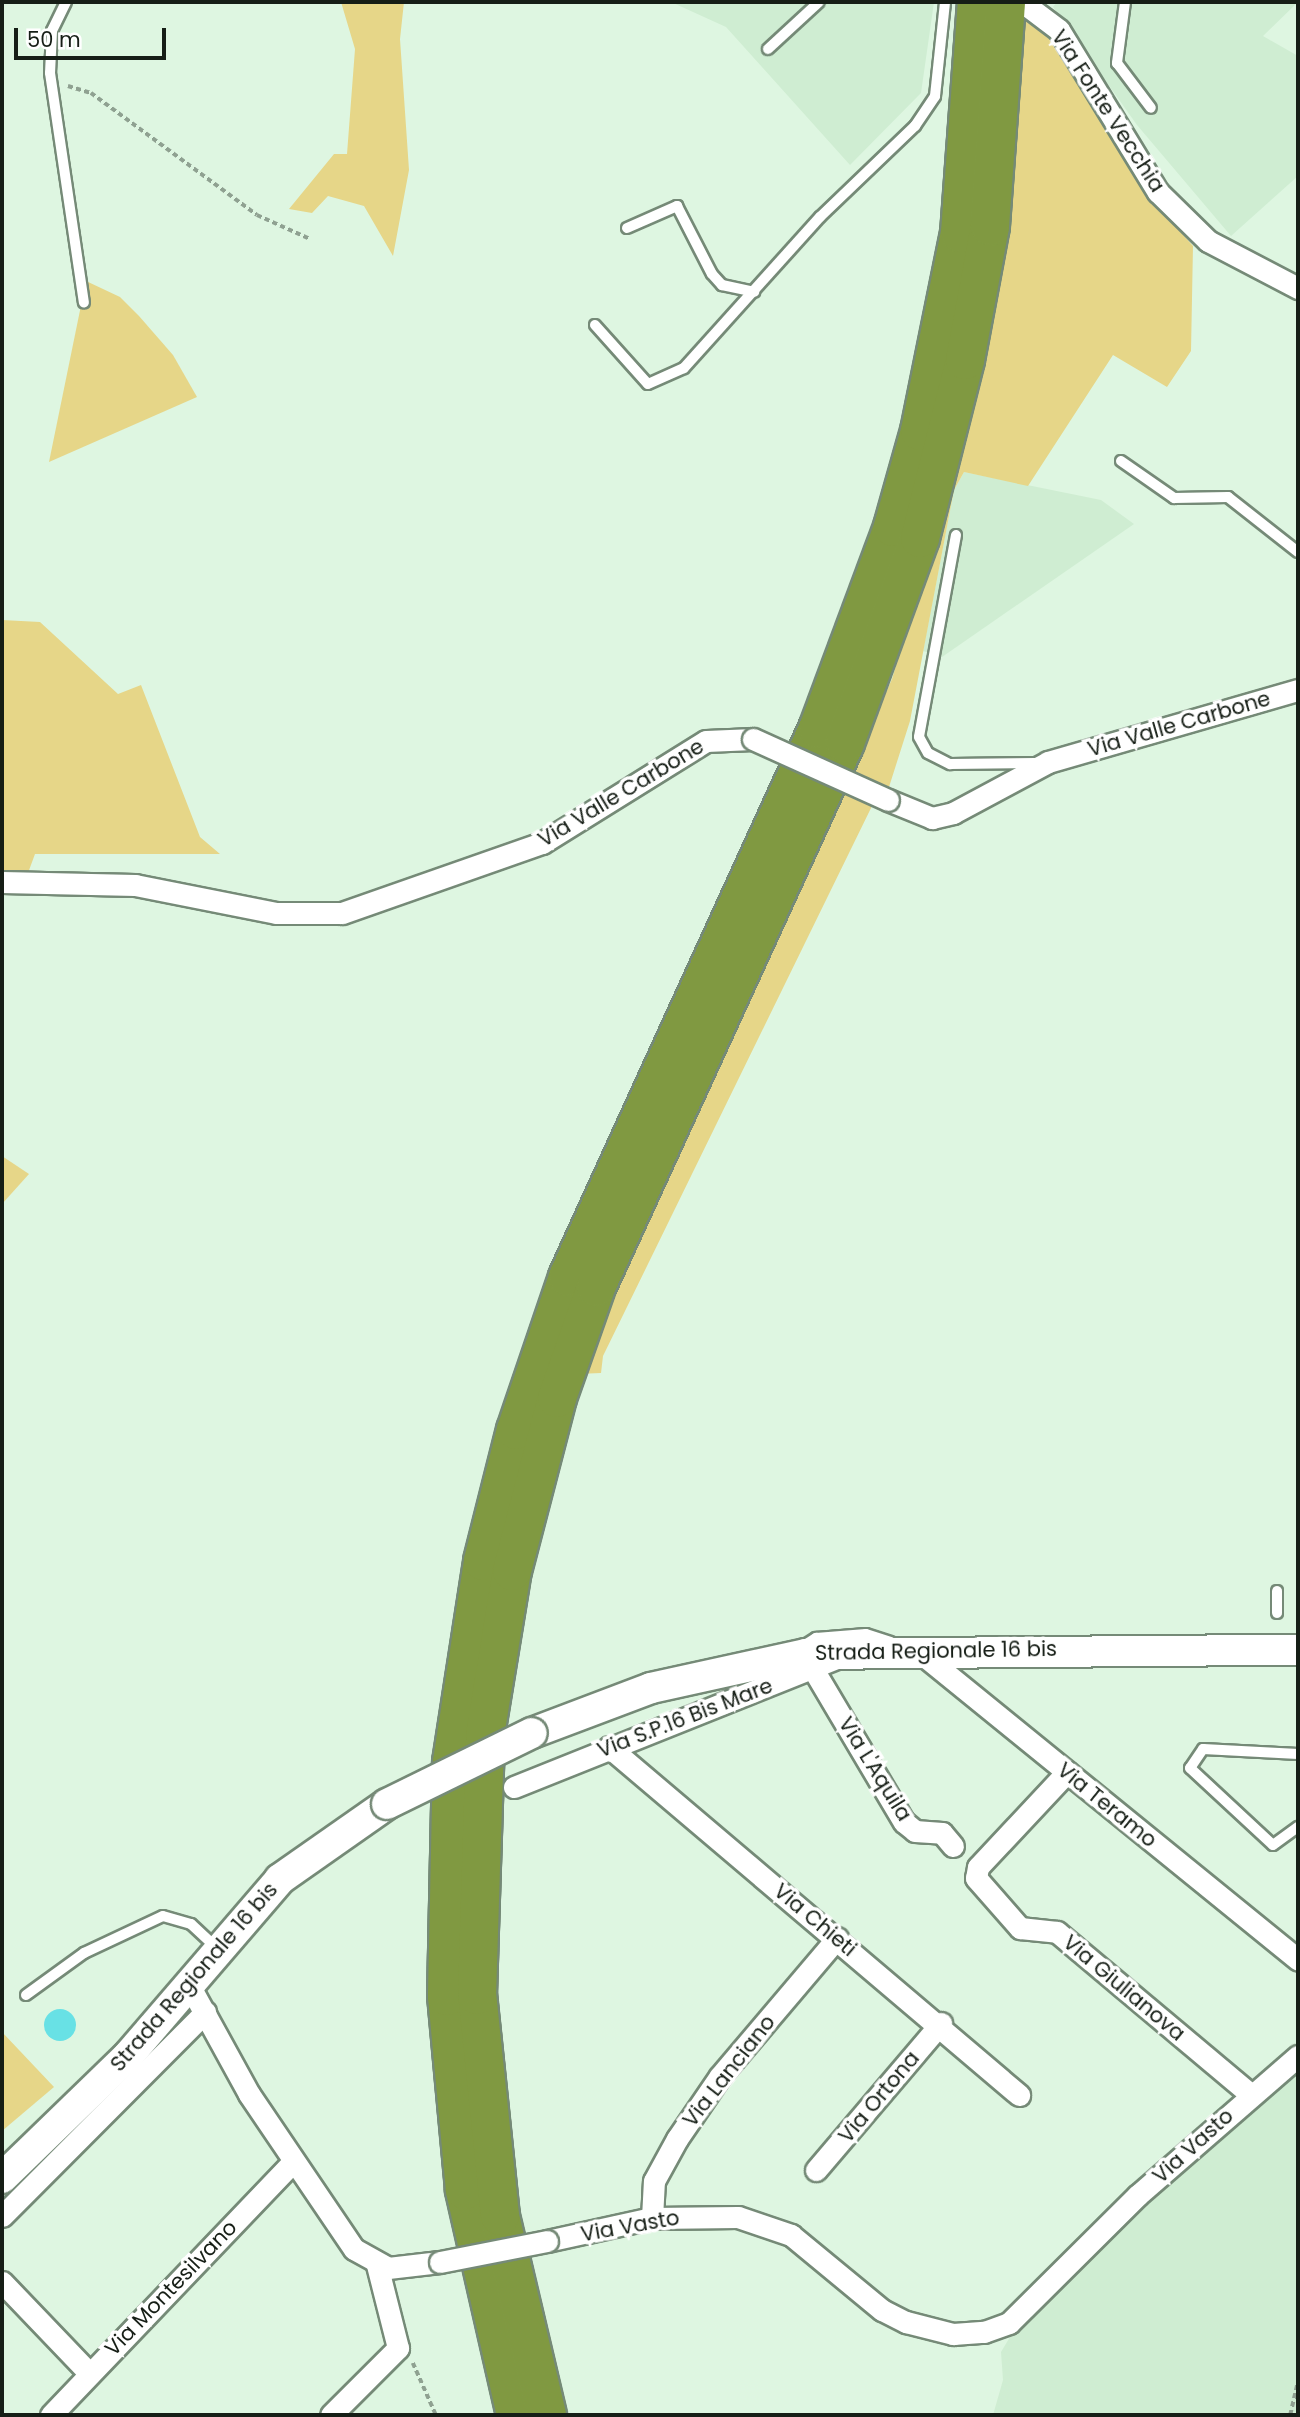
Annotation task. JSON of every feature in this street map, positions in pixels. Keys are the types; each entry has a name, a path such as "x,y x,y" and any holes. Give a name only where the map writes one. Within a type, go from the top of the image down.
{"highway":[{"path":"547,2415 500,2216 477,1995 485,1735 512,1571 557,1398 596,1287 860,707 920,538 944,388 964,205 977,2"},
{"path":"516,2415 465,2190 447,1996 452,1762 483,1560 516,1430 563,1289 833,694 944,388 995,194 1022,3"}],"main road":[{"name":"Strada Regionale 16 bis","path":"2,2178 128,2056 217,1948 280,1879 387,1804 532,1733 651,1688 784,1658 857,1649 1298,1650"}],"street":[{"name":"Via Fonte Vecchia","path":"1022,3 1059,30 1158,192 1208,241 1298,288"},
{"name":"Via Valle Carbone","path":"2,882 135,885 276,913 342,913 542,843 706,741 752,739 932,818 953,813 1048,762 1298,690"},
{"name":"Via Teramo","path":"913,1648 1298,1961"},
{"name":"Via S.P.16 Bis Mare","path":"514,1787 609,1747 813,1669 857,1649"},
{"name":"Via L'Aquila","path":"813,1669 904,1822 915,1831 942,1833 953,1846"},
{"name":"Via Chieti","path":"609,1747 941,2023 1019,2095"},
{"name":"Via Giulianova","path":"1067,1772 978,1867 976,1878 1020,1928 1056,1932 1251,2095"},
{"name":"Via Lanciano","path":"652,2218 654,2181 677,2139 720,2076 837,1938"},
{"path":"188,1983 293,2162 354,2249 377,2265 398,2348 331,2415"},
{"path":"2,2216 205,2012"},
{"name":"Via Ortona","path":"816,2170 941,2023"},
{"name":"Via Vasto","path":"377,2265 440,2262 652,2218 738,2217 769,2228 812,2250 882,2310 906,2322 953,2333 984,2332 1009,2323 1251,2095 1298,2056"},
{"name":"Via Montesilvano","path":"51,2415 293,2162"},
{"path":"2,2282 89,2373"}],"lane":[{"path":"66,2 49,47 84,303"},
{"path":"768,49 816,2"},
{"path":"595,325 635,376 663,382 915,126 935,96 945,2"},
{"path":"1125,2 1117,63 1151,108"},
{"path":"627,228 677,206 712,274 722,285 754,292"},
{"path":"1121,461 1174,498 1228,497 1298,552"},
{"path":"956,535 919,737 928,753 950,764 1048,762"},
{"path":"1277,1591 1278,1613"},
{"path":"784,1658 816,1638 866,1634 913,1648"},
{"path":"1298,1754 1203,1749 1190,1768 1273,1845 1298,1827"},
{"path":"26,1995 84,1953 163,1916 191,1924 217,1948"}],"path":[{"path":"52,84 91,93 257,215 310,239"},
{"path":"398,2348 410,2357 436,2415"},
{"path":"1290,2415 1298,2380"}],"shaded area":[{"path":"341,2 404,2 400,39 409,170 393,256 364,206 328,196 312,213 289,209 334,154 347,154 355,49"},
{"path":"671,2 934,2 921,93 850,165 726,27"},
{"path":"1057,2 1298,2 1263,36 1298,56 1298,176 1231,236 1137,125 1053,7"},
{"path":"1022,11 1051,41 1149,196 1193,246 1191,351 1167,387 1113,355 1028,486 964,472 954,490 910,721 889,787 851,770 892,679 912,611 1006,230"},
{"path":"86,281 120,297 139,316 173,355 197,397 49,462"},
{"path":"964,472 1101,500 1134,524 942,657 923,651 954,490"},
{"path":"2,620 40,622 118,694 141,685 200,837 220,854 35,854 28,873 2,873"},
{"path":"841,792 872,806 603,1356 601,1373 577,1374"},
{"path":"2,1156 29,1174 2,1204"},
{"path":"2,2032 54,2087 2,2131"},
{"path":"1298,2068 1298,2415 993,2415 1003,2380 1001,2352 1013,2332 1131,2211"}],"water":[{"path":"60,2009 71,2014 76,2025 71,2036 60,2041 49,2036 44,2025 49,2014"}]}
